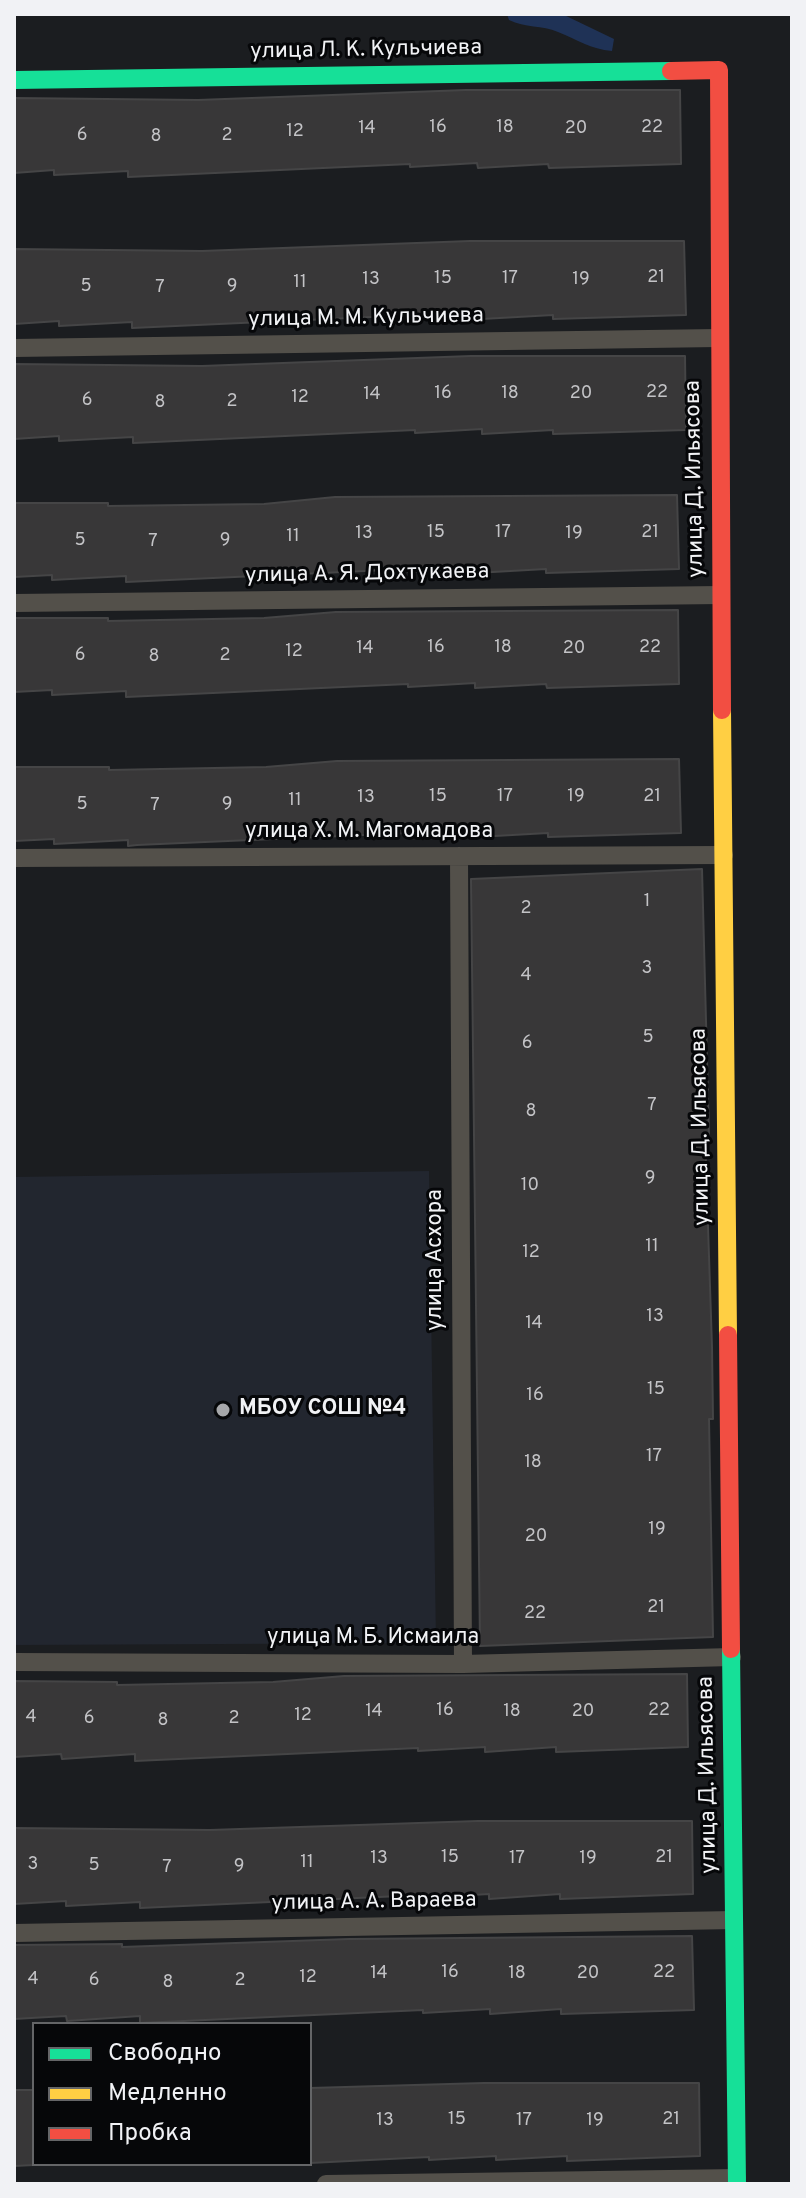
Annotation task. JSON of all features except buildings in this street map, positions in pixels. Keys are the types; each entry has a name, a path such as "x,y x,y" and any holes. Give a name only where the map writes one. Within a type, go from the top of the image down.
{"street":[{"name":"улица Л. К. Кульчиева","path":"14,80 719,70"},
{"name":"улица Д. Ильясова","path":"719,70 718,338 737,2181"},
{"name":"улица М. М. Кульчиева","path":"14,348 718,338"},
{"name":"улица А. Я. Дохтукаева","path":"14,603 721,595"},
{"name":"улица Х. М. Магомадова","path":"14,858 724,855"},
{"name":"улица Асхора","path":"459,856 463,1664"},
{"name":"улица М. Б. Исмаила","path":"14,1662 463,1664 732,1657"},
{"name":"улица А. А. Вараева","path":"14,1933 734,1920"},
{"path":"326,2184 737,2181"}],"shaded area":[{"path":"507,14 562,14 614,39 612,51 552,30 515,23 509,20"},
{"name":"МБОУ СОШ №4","path":"429,1171 436,1643 14,1645 14,1177"}],"traffic: fast":[{"path":"14,80 671,71"},
{"path":"731,1649 737,2184"}],"traffic: slow":[{"path":"722,710 728,1335"}],"traffic: jam":[{"path":"671,71 719,70 722,710"},
{"path":"728,1335 731,1649"}],"place":[{"name":"МБОУ СОШ №4","path":"223,1410"}]}
